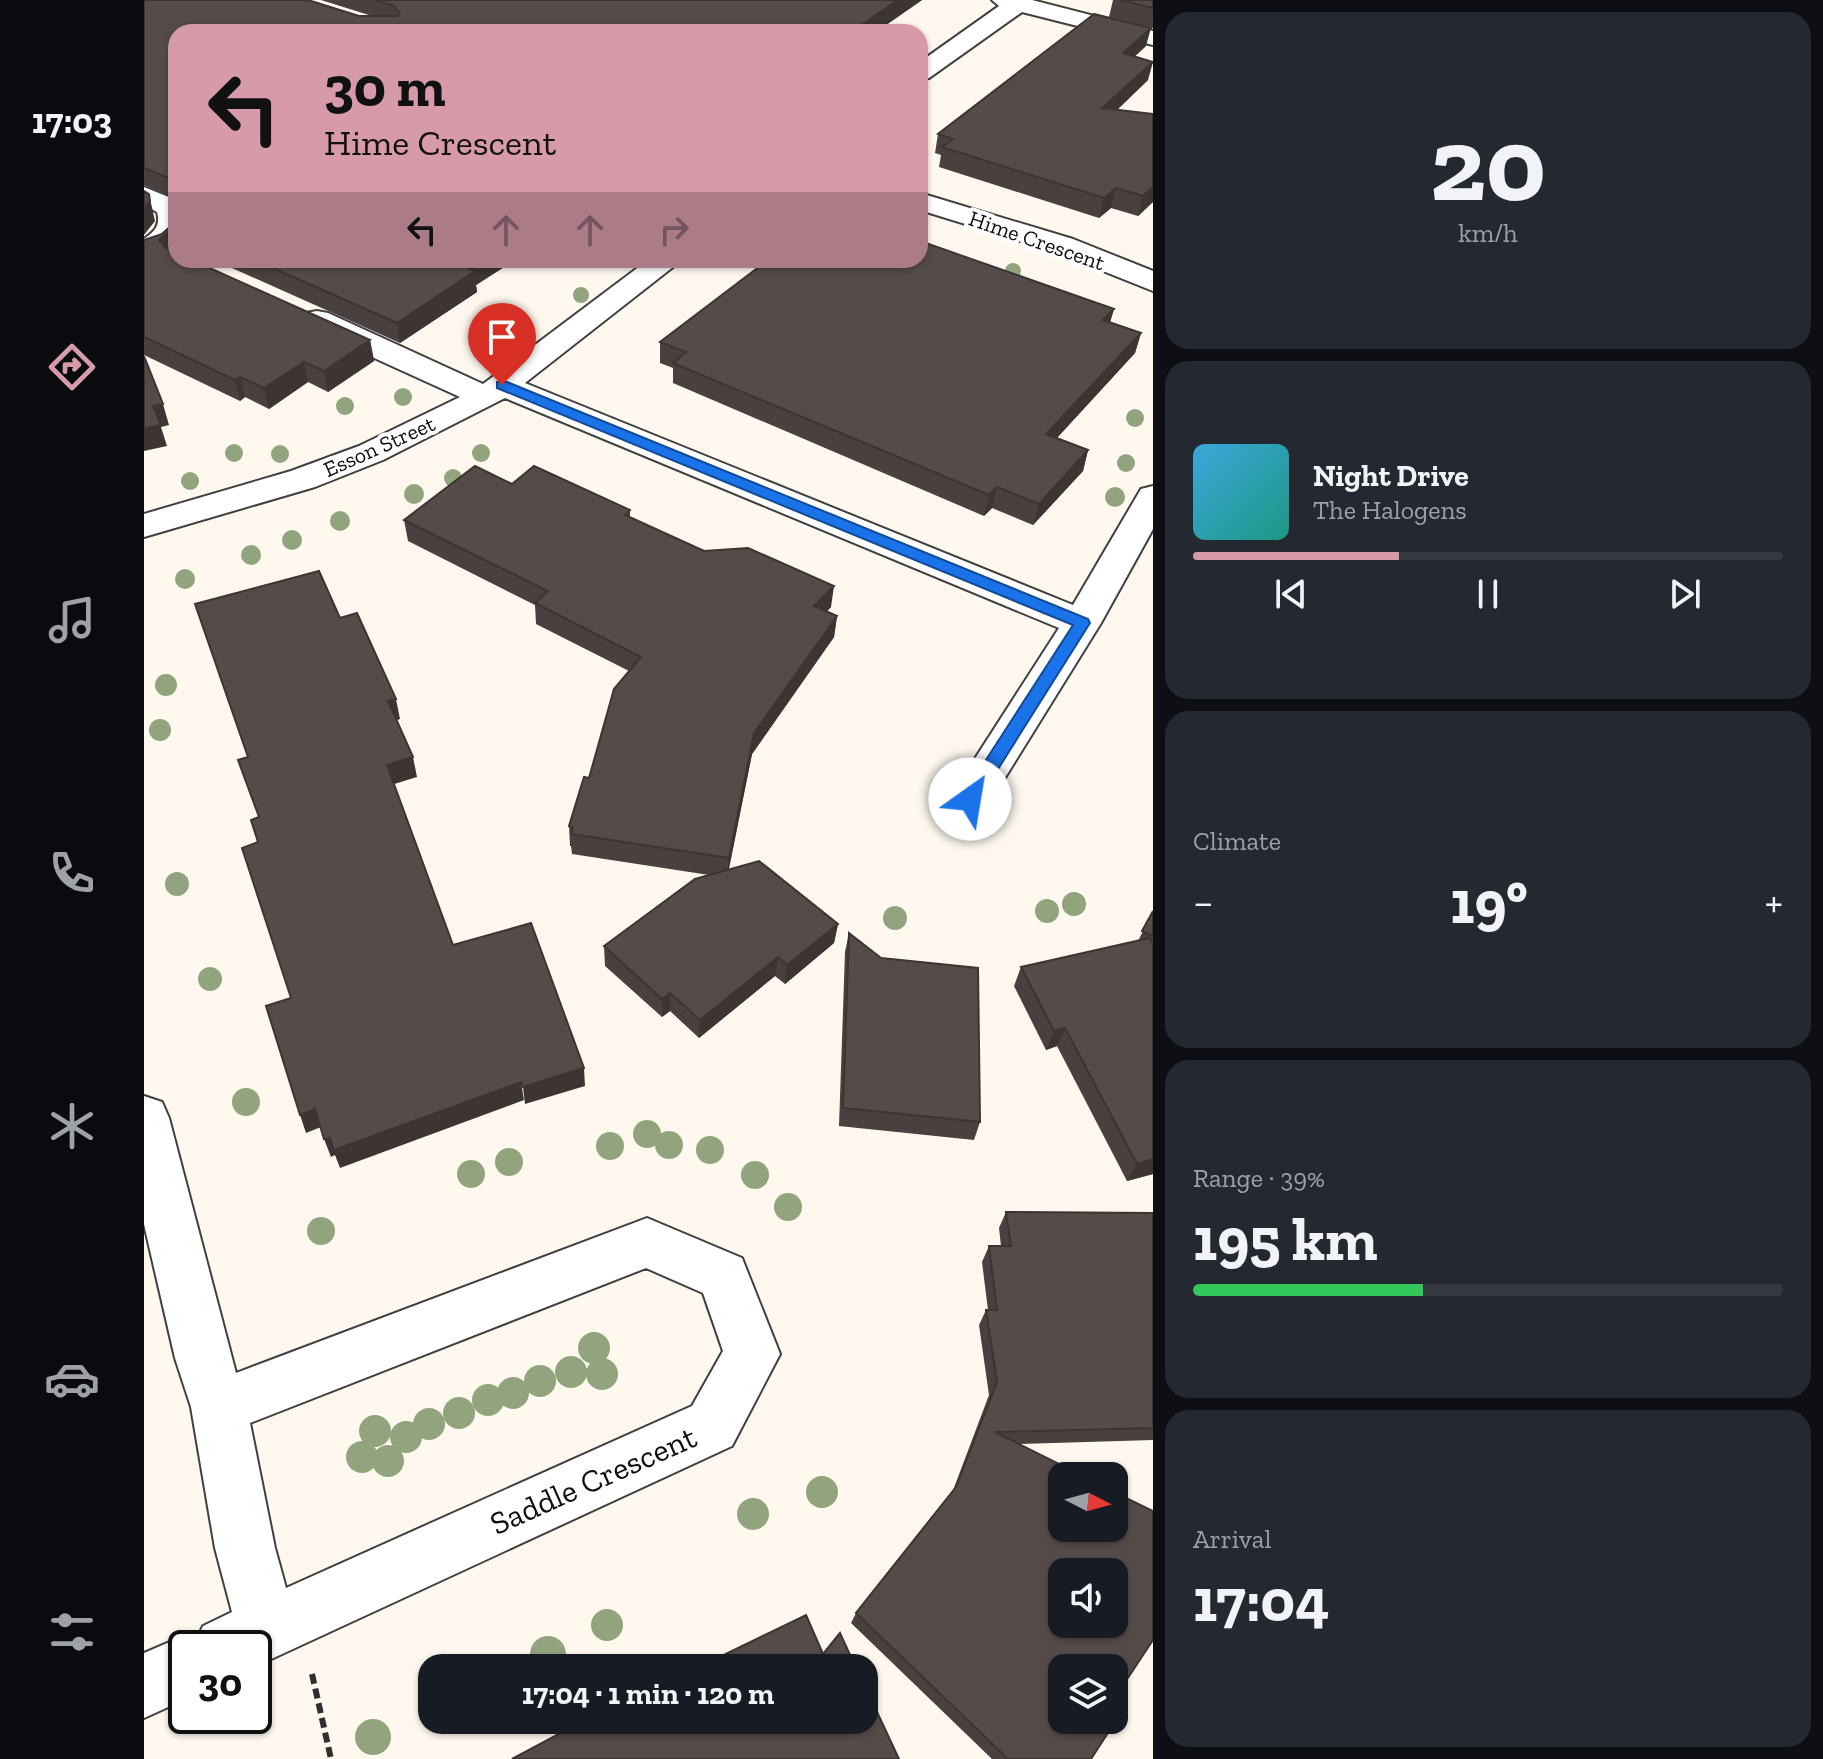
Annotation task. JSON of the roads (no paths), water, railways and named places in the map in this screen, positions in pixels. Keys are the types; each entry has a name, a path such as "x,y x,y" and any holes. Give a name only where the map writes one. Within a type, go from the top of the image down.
{"street":[{"path":"928,67 1010,2 1153,38"},
{"path":"144,195 168,206"},
{"name":"Hime Crescent","path":"928,203 1063,245 1153,282"},
{"name":"Esson Street","path":"144,526 303,479 371,453 494,391 656,268"},
{"path":"288,308 1082,623"},
{"path":"970,799 1082,623 1153,497"},
{"path":"144,1118 203,1358 219,1407 263,1630"},
{"name":"Saddle Crescent","path":"219,1407 647,1243 723,1276 752,1354 712,1426 263,1630"},
{"path":"144,1686 168,1675"}]}
